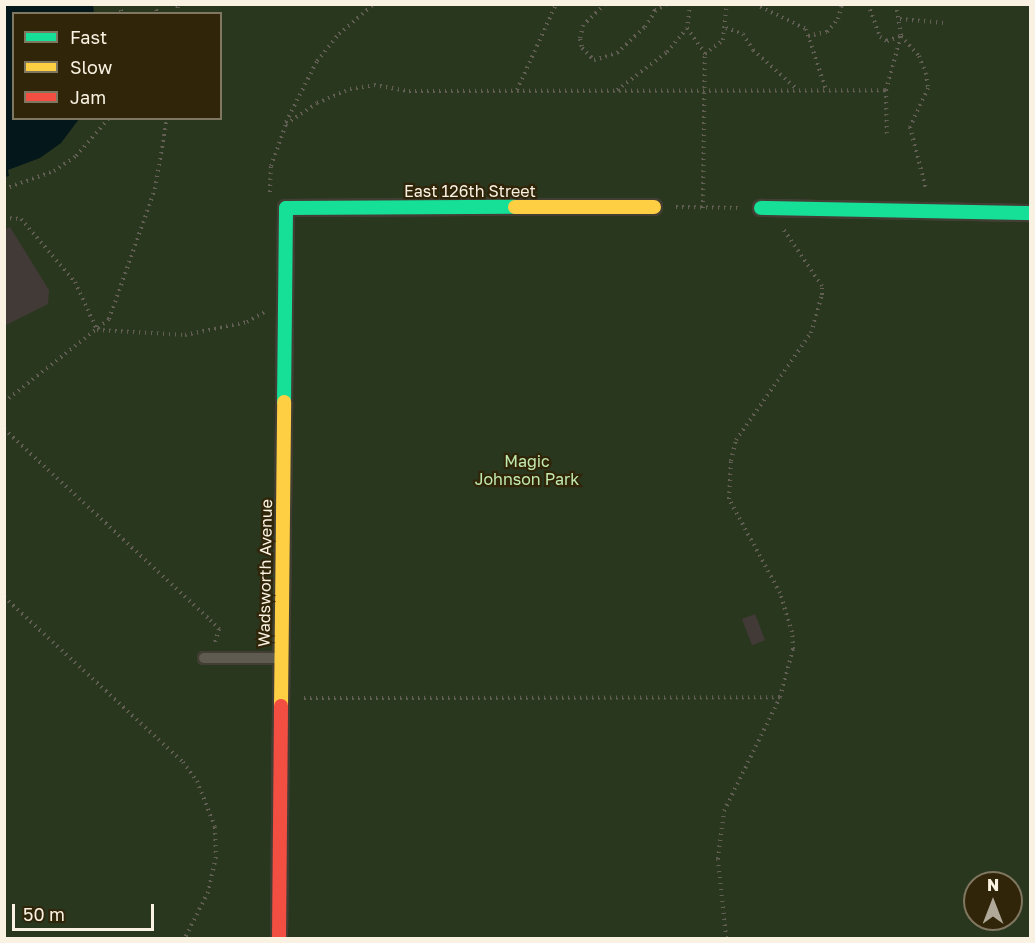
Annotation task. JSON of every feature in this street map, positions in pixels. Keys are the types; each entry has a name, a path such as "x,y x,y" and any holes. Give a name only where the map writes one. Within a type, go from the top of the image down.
{"street":[{"name":"East 126th Street","path":"286,208 654,207"},
{"name":"Wadsworth Avenue","path":"279,939 286,208"},
{"path":"761,208 1030,213"}],"lane":[{"path":"209,658 281,658"}],"path":[{"path":"270,198 271,166 286,124 317,61 339,34 374,4"},
{"path":"517,90 556,4"},
{"path":"605,4 583,25 580,39 582,48 594,60 617,53 632,41 655,11 667,4"},
{"path":"651,4 655,11"},
{"path":"617,90 667,52 687,28 690,4"},
{"path":"705,54 723,40 727,4"},
{"path":"755,4 806,29 826,90"},
{"path":"808,36 827,32 838,19 842,4"},
{"path":"868,4 880,37 893,41 901,36"},
{"path":"887,136 886,90 901,36 896,4"},
{"path":"900,19 944,23"},
{"path":"726,27 743,34 753,50 797,90"},
{"path":"687,28 705,54 703,208"},
{"path":"901,36 919,56 926,74 928,88 910,127 911,142 925,178 928,211"},
{"path":"286,124 317,103 350,89 375,85 409,91 886,90"},
{"path":"4,189 54,171 76,156 107,120"},
{"path":"4,402 109,319 141,235 155,189 167,120"},
{"path":"654,207 761,208 785,231 822,286 811,333 736,441 731,461 729,499 773,578 792,632 789,671 780,697 724,811 718,859 726,939"},
{"path":"4,218 21,219 75,282 96,330"},
{"path":"96,330 185,335 216,330 266,312 267,301"},
{"path":"4,429 219,629 209,658"},
{"path":"4,597 183,762 197,781 215,827 216,857 208,892 185,939"},
{"path":"280,698 780,697"}],"green space":[{"name":"Magic Johnson Park","path":"5,5 1030,5 1030,938 5,938"}],"shaded area":[{"path":"4,5 93,5 94,12 12,12 12,120 78,120 61,143 40,158 8,170 9,176 5,177"}],"building":[{"path":"10,227 49,290 48,304 4,326 4,230"},
{"path":"755,614 765,640 752,645 742,619"}],"traffic: fast":[{"path":"284,402 286,208 515,207"},
{"path":"761,208 1030,213"}],"traffic: slow":[{"path":"515,207 654,207"},
{"path":"281,706 284,402"}],"traffic: jam":[{"path":"279,938 281,706"}]}
